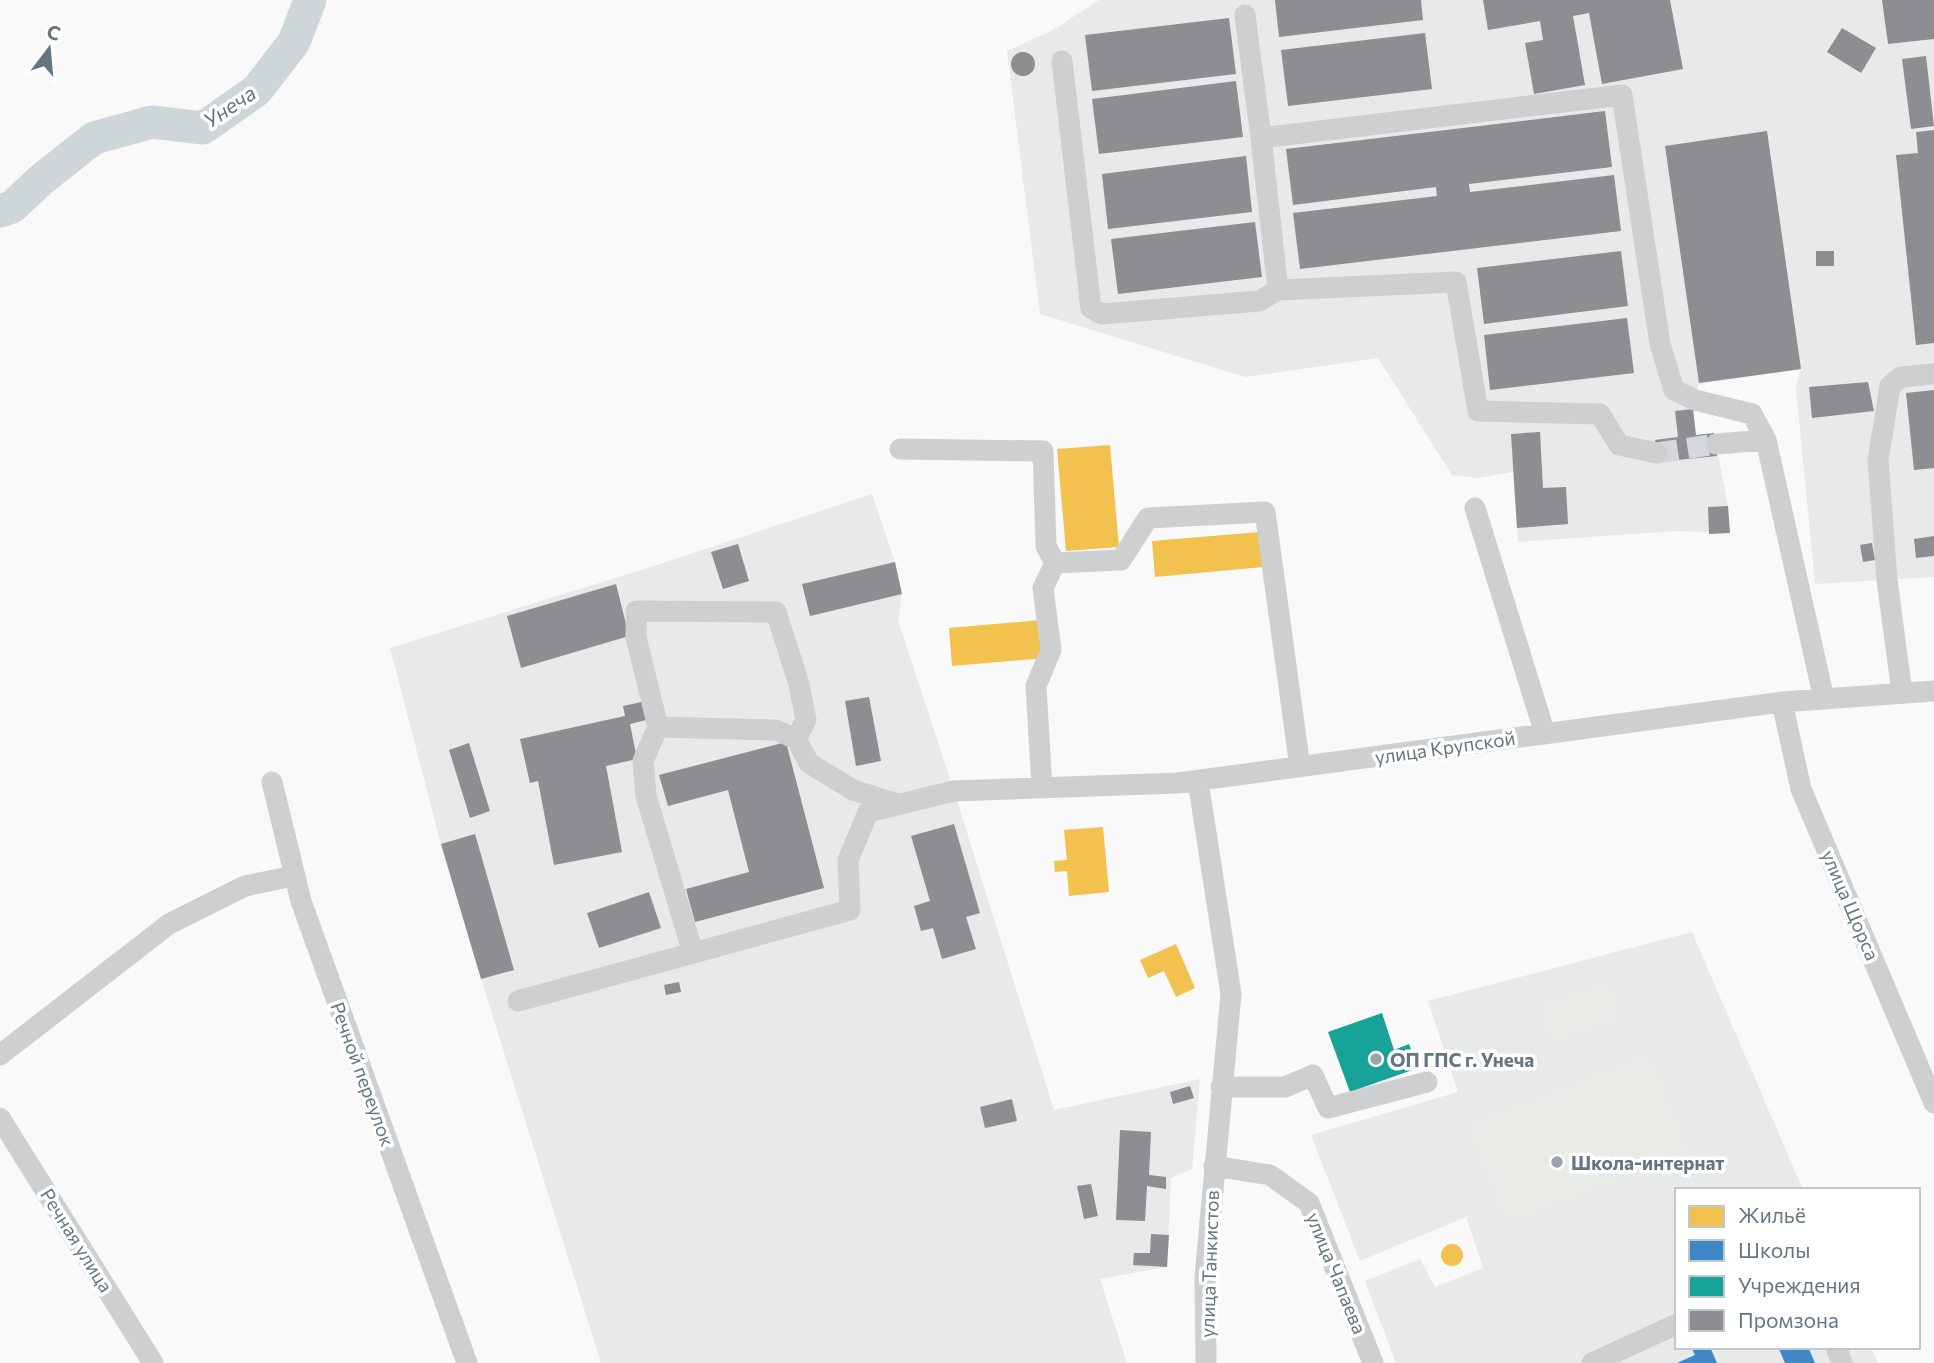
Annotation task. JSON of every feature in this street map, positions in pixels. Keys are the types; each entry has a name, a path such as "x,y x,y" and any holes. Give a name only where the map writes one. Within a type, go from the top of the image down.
{"street":[{"path":"1245,15 1278,290"},
{"path":"1062,61 1091,308 1102,314 1259,301 1278,290 1456,282 1478,411 1600,414 1619,444 1657,453"},
{"path":"1261,138 1622,95 1660,344 1674,390 1695,400 1752,414 1766,440 1825,699"},
{"path":"1902,693 1887,580 1878,460 1890,386 1902,377 1934,374"},
{"path":"1716,444 1766,440"},
{"path":"900,449 1043,451 1046,546 1055,564"},
{"path":"1475,508 1545,734"},
{"path":"1055,564 1121,561 1148,518 1265,512 1300,767"},
{"path":"1042,788 1036,685 1051,650 1043,588 1055,564"},
{"path":"518,1001 693,953 646,796 643,761 658,727 636,637 636,611 776,612 799,684 806,720 796,739"},
{"name":"улица Крупской","path":"693,953 850,910 848,860 868,812 954,791 1198,781 1782,702 1934,691"},
{"name":"улица Щорса","path":"1782,702 1801,789 1934,1103"},
{"path":"658,727 776,730 796,739 810,764 853,790 899,804"},
{"name":"улица Танкистов","path":"1198,781 1231,993 1205,1277 1206,1363"},
{"name":"Речной переулок","path":"272,782 293,876 467,1363"},
{"path":"0,1055 169,924 245,886 293,876"},
{"path":"1222,1087 1285,1087 1313,1075 1328,1108 1427,1082"},
{"name":"Речная улица","path":"0,1118 153,1363"},
{"name":"улица Чапаева","path":"1214,1166 1270,1174 1309,1202 1373,1363"},
{"path":"1592,1363 1675,1325"}],"shaded area":[{"path":"1099,0 1934,0 1934,577 1815,584 1796,388 1800,369 1699,384 1693,409 1696,435 1714,433 1728,506 1730,533 1676,531 1518,542 1513,472 1478,478 1452,475 1378,358 1245,377 1040,314 1007,51 1053,30"},
{"path":"872,494 895,562 902,594 898,620 1054,1110 1200,1079 1192,1169 1171,1178 1167,1267 1100,1279 1127,1363 601,1363 441,844 390,648 657,565"},
{"name":"Школа-интернат","path":"1692,932 1802,1188 1675,1188 1675,1349 1872,1349 1878,1363 1396,1363 1365,1281 1420,1259 1435,1287 1483,1268 1466,1217 1360,1261 1311,1135 1458,1092 1428,1001"},
{"path":"1608,985 1619,1019 1552,1039 1541,1005"},
{"path":"1648,1055 1686,1150 1507,1221 1469,1126"}],"building: Жильё":[{"path":"1110,445 1119,547 1066,551 1057,449"},
{"path":"1260,532 1263,567 1155,577 1152,541"},
{"path":"1041,620 1044,658 952,666 949,628"},
{"path":"1103,827 1109,892 1069,896 1067,871 1055,872 1054,861 1067,860 1064,830"},
{"path":"1176,944 1195,988 1176,997 1164,971 1148,978 1140,960"},
{"path":"1452,1244 1460,1247 1463,1255 1460,1263 1452,1266 1444,1263 1441,1255 1444,1247"}],"building: Школы":[{"path":"1692,1349 1711,1349 1717,1363 1677,1363 1695,1355"},
{"path":"1779,1349 1809,1349 1815,1363 1785,1363"}],"building: Учреждения":[{"name":"ОП ГПС г. Унеча","path":"1382,1013 1394,1050 1409,1044 1418,1068 1350,1092 1328,1032"}],"building: Промзона":[{"path":"1275,0 1421,0 1423,20 1279,37"},
{"path":"1483,0 1670,0 1683,69 1602,84 1589,13 1573,16 1585,85 1534,94 1525,43 1543,40 1540,21 1488,30"},
{"path":"1882,0 1934,0 1934,39 1888,44"},
{"path":"1229,18 1236,74 1092,91 1085,35"},
{"path":"1842,28 1876,48 1861,73 1827,52"},
{"path":"1425,33 1432,89 1288,106 1281,50"},
{"path":"1018,52 1028,52 1035,59 1035,69 1028,76 1018,76 1011,69 1011,59"},
{"path":"1926,56 1934,126 1911,129 1902,59"},
{"path":"1236,81 1243,137 1099,154 1092,99"},
{"path":"1605,111 1612,167 1469,184 1470,192 1614,175 1621,231 1300,269 1293,213 1437,196 1436,187 1293,205 1286,149"},
{"path":"1934,130 1934,343 1916,345 1896,155 1918,153 1916,132"},
{"path":"1767,131 1801,369 1699,383 1665,146"},
{"path":"1246,156 1252,212 1108,229 1102,174"},
{"path":"1255,222 1262,277 1118,294 1111,239"},
{"path":"1621,251 1628,306 1484,324 1477,268"},
{"path":"1816,251 1834,251 1834,266 1816,266"},
{"path":"1627,318 1634,373 1490,390 1484,335"},
{"path":"1868,382 1874,411 1812,418 1809,387"},
{"path":"1934,390 1934,468 1914,470 1906,393"},
{"path":"1693,409 1696,435 1714,433 1717,456 1658,462 1655,440 1678,437 1675,411"},
{"path":"1540,432 1543,488 1566,487 1568,524 1517,528 1511,434"},
{"path":"1728,506 1730,533 1709,534 1708,507"},
{"path":"1934,536 1934,556 1916,558 1914,539"},
{"path":"1872,543 1875,560 1863,562 1860,545"},
{"path":"738,544 749,581 723,589 711,552"},
{"path":"895,562 902,594 810,616 802,584"},
{"path":"616,584 629,636 521,668 507,616"},
{"path":"869,697 881,761 856,766 845,701"},
{"path":"646,701 650,719 630,724 637,759 606,766 622,852 554,865 538,781 530,783 520,739 625,716 623,706"},
{"path":"786,742 824,888 695,922 686,889 749,872 728,790 668,806 659,775"},
{"path":"469,743 490,811 470,818 449,750"},
{"path":"954,824 980,913 966,917 976,949 942,959 933,928 921,931 914,906 930,901 911,836"},
{"path":"475,834 514,970 481,979 441,844"},
{"path":"649,892 661,928 599,948 587,913"},
{"path":"679,982 681,992 666,995 664,985"},
{"path":"1190,1086 1194,1098 1173,1104 1170,1092"},
{"path":"1012,1099 1017,1121 985,1128 980,1107"},
{"path":"1120,1130 1151,1132 1149,1175 1166,1177 1166,1189 1147,1186 1145,1221 1116,1220"},
{"path":"1091,1184 1098,1216 1084,1219 1077,1186"},
{"path":"1151,1234 1169,1235 1167,1267 1133,1265 1134,1253 1150,1253"}],"waterway":[{"name":"Унеча","path":"0,211 12,207 42,179 94,138 152,122 203,128 257,90 294,42 310,0"}],"tunnel":[{"path":"1657,453 1716,444"}],"place":[{"name":"ОП ГПС г. Унеча","path":"1376,1059"},
{"name":"Школа-интернат","path":"1557,1162"}]}
